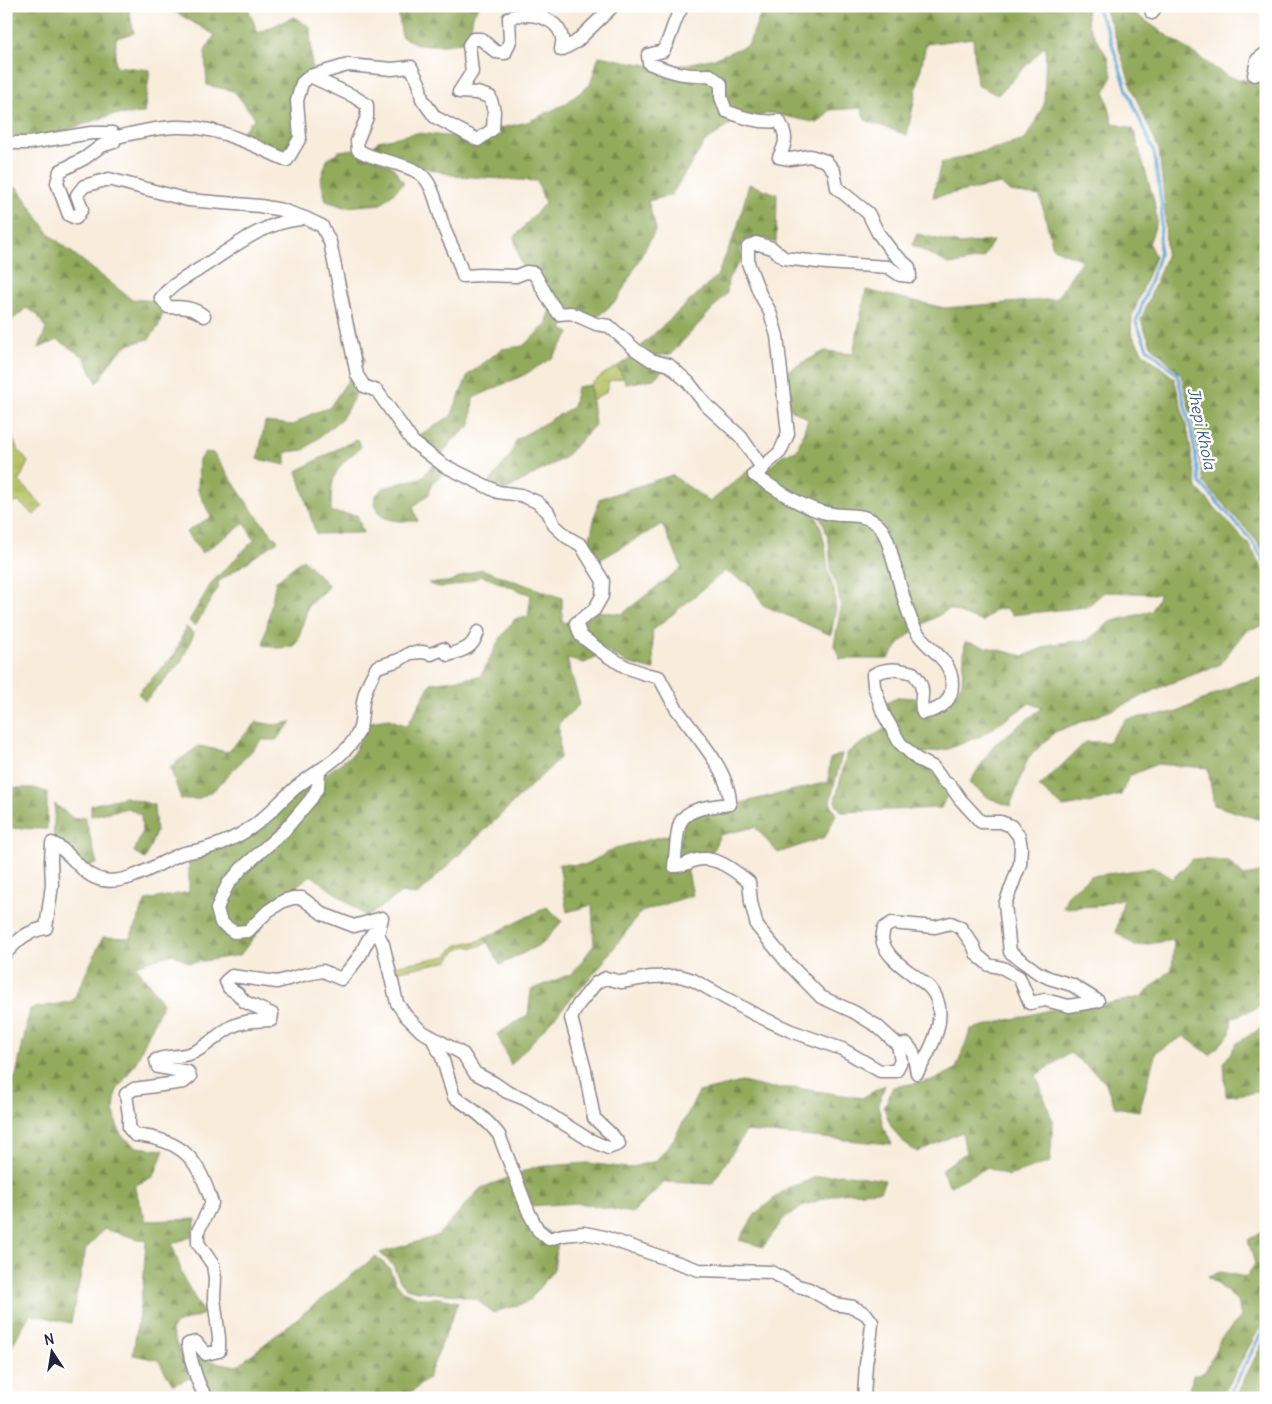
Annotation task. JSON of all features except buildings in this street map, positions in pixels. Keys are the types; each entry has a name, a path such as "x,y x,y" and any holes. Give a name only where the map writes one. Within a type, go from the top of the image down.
{"street":[{"path":"113,138 156,127 184,126 209,130 240,139 287,160 300,138 298,101 302,83 310,76 348,64 392,69 411,67 419,83 422,100 435,117 478,140 493,129 494,110 490,96 459,92 472,72 468,45 473,40 482,39 496,52 505,53 510,41 510,18 515,15 534,16 548,19 557,27 562,38 560,50 576,42 613,6"},
{"path":"683,6 677,13 670,40 664,51 648,55 649,63 687,76 710,75 721,84 721,97 726,111 747,120 778,121 783,130 786,144 780,157 790,159 810,156 826,161 834,171 837,188 868,213 878,233 909,267 910,276 900,275 888,267 835,264 784,258 772,248 756,243 748,247 748,263 753,278 770,312 777,336 788,434 780,452 754,475 793,499 832,514 850,514 866,517 879,526 888,541 906,606 916,630 945,662 951,674 952,686 944,706 923,713 921,707 923,698 922,688 913,673 903,670 882,669 873,675 874,686 883,713 900,742 917,759 933,767 943,781 951,786 960,800 981,822 1001,822 1011,826 1019,836 1021,847 1020,864 1005,904 1010,952 1037,972 1072,985 1098,1001 1069,1006 1045,1000 1030,1003 1019,977 1003,968 989,965 977,955 973,945 960,928 951,923 935,926 892,924 884,928 882,942 889,954 930,988 939,1003 939,1018 935,1037 928,1055 917,1073 913,1052 908,1044 898,1045"},
{"path":"1150,6 1152,13 1156,6"},
{"path":"1266,53 1258,60 1254,75 1266,71"},
{"path":"310,76 353,96 367,105 367,117 357,141 358,150 368,157 409,168 421,174 436,202 445,232 458,258 463,276 480,274 516,276 526,272 534,273 559,314 571,313 596,324 609,326 636,350 651,360 669,365 688,382 707,406 741,437 762,469"},
{"path":"6,143 29,143 91,133 112,133 114,142 101,146 85,158 60,171 57,183 69,215 76,218 82,209 76,195 84,186 109,179 188,200 260,206 282,210 322,226 330,242 357,375 364,386 377,391 413,442 442,465 498,492 521,495 537,502 548,512 554,525 560,531 581,545 603,582 602,596 594,610 576,623 581,636 626,667 659,677 675,706 720,768 730,793 730,804 706,808 688,814 680,823 674,866 683,867 696,860 713,860 732,868 749,882 751,902 757,926 786,961 822,997 854,1012 877,1026 898,1045 901,1061 896,1071 880,1071 842,1049 791,1031 754,1014 693,980 680,976 651,977 621,982 606,978 596,983 578,1005 571,1018 586,1070 594,1118 619,1144 608,1148 588,1139 525,1099 507,1092 475,1073 463,1054 420,1031 406,1016 397,1003 385,952 378,934 382,918 354,926 323,914 302,898 293,898 283,901 268,911 248,931 234,932 221,923 217,909 228,884 242,868 284,830 311,800 318,787 319,770"},
{"path":"204,316 196,310 168,307 161,298 169,288 244,239 270,225 305,218"},
{"path":"6,953 20,938 33,930 46,928 52,885 52,843 60,847 89,875 103,880 117,880 137,875 183,854 208,848 252,827 355,740 361,727 362,702 366,686 378,667 399,660 410,653 423,652 430,654 443,649 448,655 465,650 474,642 478,632"},
{"path":"208,1398 204,1395 198,1380 188,1344 196,1342 206,1354 219,1351 213,1265 198,1243 198,1231 212,1203 206,1182 197,1165 184,1151 158,1139 135,1135 129,1128 126,1094 134,1089 184,1082 190,1077 188,1072 158,1067 156,1060 164,1057 174,1058 194,1053 232,1026 247,1021 271,1020 272,1014 244,1002 237,993 229,988 226,981 232,976 277,982 323,972 341,979 350,970 367,939 373,933 378,934"},
{"path":"432,1038 442,1057 454,1097 473,1108 491,1124 499,1135 538,1230 549,1239 563,1235 584,1233 699,1270 771,1272 798,1286 809,1289 835,1304 852,1307 866,1314 872,1322 866,1364 864,1398"}],"green space":[{"path":"6,6 128,6 134,33 116,38 115,66 150,70 144,113 111,115 58,133 30,139 6,135"},
{"path":"169,6 247,6 258,33 294,17 310,27 312,69 301,77 297,137 286,157 238,136 255,118 234,91 207,85 205,51 215,35 172,10"},
{"path":"397,6 480,6 473,15 470,34 462,42 446,45 420,45 402,37"},
{"path":"758,6 796,6 800,13 817,13 822,6 1086,6 1088,25 1108,58 1112,75 1105,93 1113,123 1133,129 1154,201 1157,221 1149,244 1155,256 1132,317 1131,333 1143,353 1174,378 1188,433 1197,488 1249,545 1266,574 1266,625 1246,630 1219,665 1168,684 1117,708 1055,732 1028,758 1010,806 989,798 969,783 994,745 1042,708 1030,703 981,736 948,749 919,754 904,741 885,704 898,697 915,698 919,703 921,715 949,705 962,683 965,642 1024,656 1052,644 1088,640 1110,622 1152,611 1160,594 1104,592 1087,607 1012,615 1005,608 995,610 983,622 949,609 917,628 881,523 815,505 762,475 782,455 797,451 808,419 789,408 785,372 825,351 853,354 866,290 944,308 1056,299 1082,260 1053,248 1040,196 1010,192 1001,184 933,197 941,163 1025,140 1044,105 1046,45 998,95 977,85 973,38 926,44 907,135 865,120 861,108 830,110 818,123 770,113 753,118 729,108 724,84 669,68 715,58 748,45 763,9"},
{"path":"1102,6 1128,6 1134,13 1228,77 1259,83 1266,87 1266,557 1256,540 1204,483 1195,430 1181,375 1151,345 1141,320 1166,256 1165,208 1159,150 1132,89 1111,23"},
{"path":"599,56 709,77 718,85 722,109 735,121 705,142 671,195 648,201 656,229 617,300 595,319 559,313 523,270 514,238 545,203 537,181 456,176 368,153 378,141 417,133 447,136 461,134 480,143 497,129 528,122 565,104 590,85"},
{"path":"354,149 392,166 404,183 381,204 345,207 326,201 321,179 327,160 339,151"},
{"path":"749,184 777,194 776,243 759,238 751,238 742,242 740,251 743,257 728,279 727,293 671,354 654,356 641,346 717,276 737,229"},
{"path":"17,187 50,235 131,299 158,301 164,310 158,327 149,339 127,345 113,358 97,383 84,357 58,340 39,348 46,329 37,314 26,308 9,323 6,322 6,193"},
{"path":"917,234 959,244 993,241 983,258 951,265 912,245"},
{"path":"345,272 365,362 357,363 340,273"},
{"path":"551,307 570,315 562,329 570,333 552,358 524,375 473,398 471,425 451,442 439,459 416,437 451,416 468,375 502,349 523,346 546,325"},
{"path":"636,354 664,368 654,379 626,384 618,366"},
{"path":"618,366 623,378 609,381 606,392 592,400 590,385"},
{"path":"351,376 359,389 342,418 304,450 286,452 286,465 258,459 265,422 293,425 313,413 329,408"},
{"path":"590,385 595,425 564,458 505,490 490,482 510,456 517,439 573,407 577,387"},
{"path":"8,427 18,450 28,462 19,481 43,506 34,515 19,502 6,504 6,428"},
{"path":"358,439 361,447 339,468 333,481 331,512 357,515 363,533 316,534 297,471"},
{"path":"205,452 213,453 254,513 278,541 218,582 218,588 195,626 189,621 213,581 254,540 245,523 202,553 186,532 211,517 198,490 199,460"},
{"path":"433,464 446,472 432,482 429,494 413,507 418,521 388,519 378,512 375,505 375,496 383,488 423,477"},
{"path":"756,464 754,475 812,509 820,525 836,608 831,635 763,605 752,586 725,571 652,631 654,670 627,663 593,643 579,624 598,611 622,614 682,567 662,524 598,561 589,542 599,499 672,475 710,502"},
{"path":"817,512 849,517 878,529 913,631 900,643 888,659 840,659 834,645 841,606 831,570 829,542 823,522"},
{"path":"303,559 329,586 308,606 298,640 293,647 277,648 263,645 276,581"},
{"path":"481,569 562,598 562,622 569,623 575,638 598,657 584,663 567,659 580,704 559,723 560,758 417,895 401,893 367,917 311,875 267,908 246,928 235,929 226,922 222,915 225,896 323,776 353,754 369,722 389,719 407,726 431,683 481,676 499,640 515,619 528,617 531,595 482,576 448,587 434,586 428,583 448,582"},
{"path":"186,627 194,634 181,662 145,701 138,693 175,654"},
{"path":"1266,677 1266,818 1257,819 1214,805 1208,768 1157,764 1129,776 1121,795 1063,807 1039,787 1086,742 1108,742 1126,719 1177,712 1239,683"},
{"path":"257,722 274,725 292,722 276,740 262,740 214,790 198,799 181,799 170,767 199,746 227,752"},
{"path":"887,727 950,789 941,808 842,812 835,802 847,753"},
{"path":"842,754 830,802 836,815 825,837 778,853 755,827 720,835 711,854 676,864 684,823 691,815 828,782 830,759"},
{"path":"315,777 313,788 300,807 226,882 218,923 249,933 265,923 240,955 190,963 173,954 135,965 163,1003 136,1062 116,1092 114,1109 121,1135 136,1147 164,1150 154,1176 134,1186 146,1221 196,1219 192,1236 172,1244 184,1279 204,1314 176,1324 171,1330 190,1378 173,1385 158,1360 133,1355 143,1285 146,1241 104,1229 86,1249 71,1323 30,1314 6,1356 6,1088 16,1076 30,1009 73,1001 103,937 130,938 146,900 189,892 189,856 243,838 265,826"},
{"path":"13,788 34,788 47,792 47,829 6,828 6,796"},
{"path":"125,797 154,805 156,832 145,859 134,852 142,833 141,815 128,808 91,816 91,805"},
{"path":"55,804 74,819 85,817 97,864 81,866 53,842"},
{"path":"676,833 673,855 687,868 693,895 641,912 598,969 511,1065 497,1034 528,1015 531,990 573,973 594,945 592,905 567,912 559,864 586,865 615,848"},
{"path":"1193,859 1228,861 1244,876 1261,873 1266,867 1266,1004 1232,1018 1230,1034 1210,1055 1184,1036 1156,1052 1139,1111 1115,1107 1105,1081 1070,1053 1036,1075 1053,1122 1050,1162 1008,1176 988,1167 950,1186 941,1170 966,1153 962,1132 917,1152 910,1148 904,1143 889,1122 884,1107 893,1087 934,1080 956,1069 971,1029 1058,1008 1102,1005 1141,997 1172,969 1174,940 1135,946 1116,932 1124,898 1096,906 1063,908 1068,894 1091,876 1147,869 1152,866 1172,879"},
{"path":"547,907 562,921 543,943 500,965 485,938"},
{"path":"485,938 487,943 473,948 468,946 457,950 448,961 395,972 394,966 447,956 455,946 469,942 474,943"},
{"path":"1266,1025 1266,1091 1226,1096 1224,1063 1237,1043"},
{"path":"742,1082 768,1088 797,1088 862,1098 885,1085 878,1106 884,1129 892,1144 746,1131 712,1184 665,1182 632,1213 579,1203 529,1206 519,1173 535,1167 587,1163 628,1168 656,1161 674,1139 699,1092"},
{"path":"842,1174 885,1180 880,1191 840,1193 805,1205 785,1217 763,1247 739,1240 756,1213 785,1190 816,1177"},
{"path":"513,1176 528,1216 558,1240 554,1269 528,1302 492,1313 477,1299 406,1288 399,1279 393,1265 380,1253 437,1236 481,1188"},
{"path":"1266,1229 1266,1279 1258,1296 1266,1316 1221,1398 1188,1398 1193,1375 1205,1372 1221,1338 1241,1317 1238,1301 1208,1276 1221,1272 1246,1277 1255,1264 1248,1240"},
{"path":"376,1256 389,1268 395,1281 403,1291 419,1298 440,1298 458,1302 428,1378 405,1398 231,1398 208,1393 196,1365 199,1359 237,1366"},
{"path":"1266,1336 1266,1398 1235,1398"}],"waterway":[{"name":"Jhepi Khola","path":"1095,6 1107,29 1127,90 1154,152 1162,209 1159,256 1136,322 1147,348 1177,374 1192,433 1200,483 1252,541 1266,564"},
{"name":"Jhepi Khola","path":"1228,1398 1266,1324"}]}
